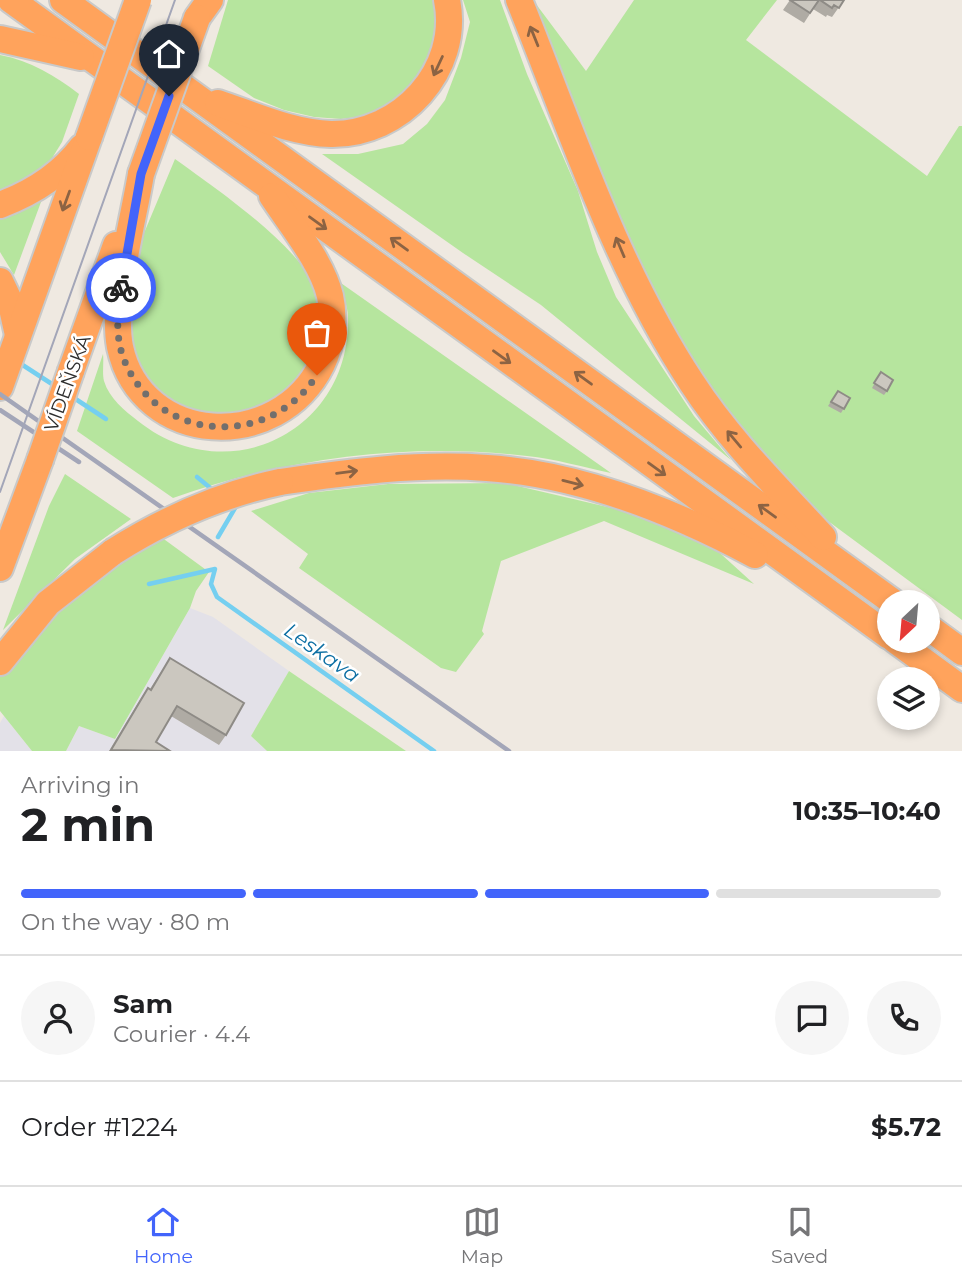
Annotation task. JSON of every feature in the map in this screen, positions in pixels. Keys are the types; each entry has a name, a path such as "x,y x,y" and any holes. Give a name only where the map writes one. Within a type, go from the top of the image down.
{"highway":[{"path":"11,0 877,627"},
{"path":"63,0 877,591"},
{"path":"0,387 138,0"},
{"path":"194,96 292,128 316,133 351,133 366,129 406,109 429,85 437,71 447,39 447,0"},
{"path":"519,0 627,263 648,309 672,351 729,434 862,580"},
{"name":"VÍDEŇSKÁ","path":"0,568 204,6"},
{"path":"0,39 92,60"},
{"path":"0,205 19,198 51,178 78,152 89,137"},
{"path":"141,174 120,293 120,348 129,370 146,395 171,413 198,425 209,426 238,426 259,422 290,405 317,375 331,335 332,307 326,282 263,183"},
{"path":"0,281 11,304 18,336"},
{"path":"0,662 48,603 113,552 158,525 205,504 280,482 376,469 490,468 564,480 629,498 740,547 846,605"},
{"path":"940,636 962,652"},
{"path":"912,653 962,690"}],"shaded area":[{"path":"190,608 213,617 289,671 251,736 267,751 66,751 79,726 115,739"},
{"path":"4,716 32,751 0,751 0,723"}],"green space":[{"path":"228,0 434,0 438,26 424,71 411,89 374,115 341,119 314,117 284,110 254,98 208,66"},
{"path":"463,0 500,0 527,74 578,191 597,252 616,297 694,416 731,460 541,305 322,154 358,154 403,144 427,124 445,100 461,58 470,22"},
{"path":"531,0 586,71 634,0 777,0 746,40 927,176 959,126 962,126 962,620 940,604 940,590 921,590 828,521 729,417 659,311"},
{"path":"0,55 42,70 79,94 62,142 46,168 0,201"},
{"path":"175,159 235,203 280,242 312,281 319,299 319,333 302,387 235,421 169,406 134,369 126,349 134,257"},
{"path":"41,202 14,275 0,252 0,219 16,214"},
{"path":"338,281 611,473 527,456 437,451 392,453 303,463 216,484 173,498 77,431 103,354 104,381 114,398 138,421 173,442 209,451 244,450 278,439 306,419 329,392 343,357 348,312"},
{"path":"65,474 131,519 75,559 3,630 49,506"},
{"path":"505,483 616,509 710,544 754,584 604,521 501,561 482,631 484,634 456,672 441,668 299,568 308,554 251,511 309,493 388,484"},
{"path":"161,537 209,572 115,739 79,726 66,751 32,751 0,711 0,676 11,659 77,583"},
{"path":"289,671 406,751 267,751 251,736"}],"building":[{"path":"790,0 819,0 810,13"},
{"path":"820,0 844,0 839,8 834,5 832,8"},
{"path":"881,372 893,380 887,391 874,383"},
{"path":"838,391 850,398 844,409 831,402"},
{"path":"170,658 244,703 226,735 177,706 156,742 170,751 111,750 148,688 151,690"}],"waterway":[{"name":"Leskava","path":"18,362 55,386"},
{"name":"Leskava","path":"71,396 106,419"},
{"name":"Leskava","path":"197,477 214,491"},
{"name":"Leskava","path":"218,537 235,508 232,505"},
{"name":"Leskava","path":"149,584 215,569 211,584 217,597 434,751"}],"tram line":[{"path":"0,492 175,0"}],"railway":[{"path":"0,394 509,751"},
{"path":"0,410 79,462"}],"way so far":[{"path":"121,288 118,333 124,360 146,395 157,405 186,420 198,425 220,427 259,422 290,405 317,375"}],"route":[{"path":"121,288 141,174 169,96"}]}
